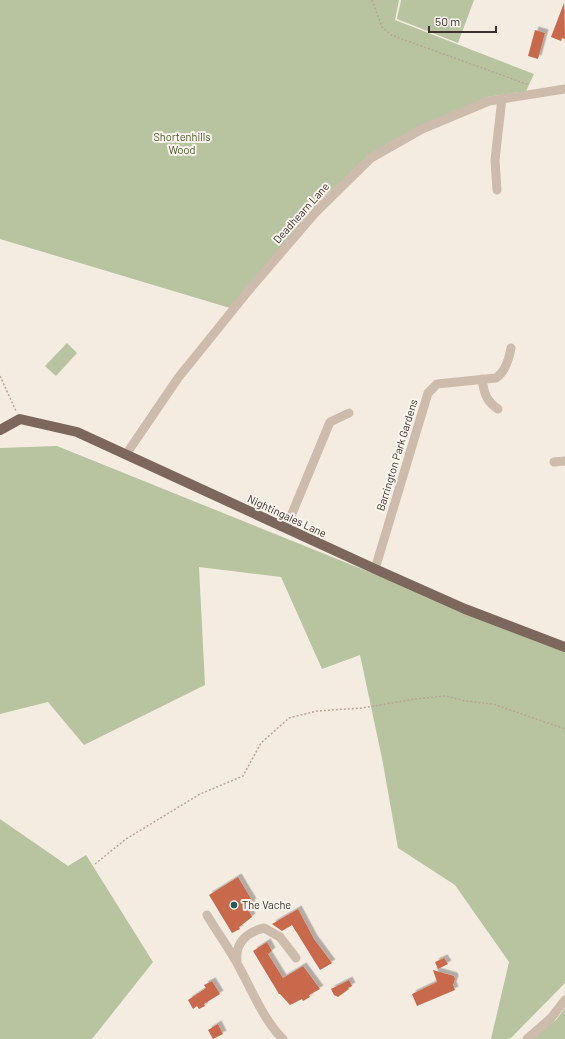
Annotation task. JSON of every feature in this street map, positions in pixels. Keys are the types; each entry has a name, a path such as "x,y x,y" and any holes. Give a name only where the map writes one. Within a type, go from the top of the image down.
{"main road":[{"name":"Nightingales Lane","path":"20,419 77,432 126,453 376,570 465,609 565,647"},
{"path":"0,430 20,419"}],"street":[{"name":"Deadhearn Lane","path":"126,453 178,378 249,290 314,213 371,158 422,129 489,100 565,89"},
{"path":"497,190 495,160 502,98"},
{"name":"Barrington Park Gardens","path":"376,570 428,393 437,384 496,378 500,375 510,358 510,348"},
{"path":"482,380 485,395 489,402 498,409"},
{"path":"286,528 330,422 349,413"},
{"path":"554,462 565,461"},
{"path":"207,915 258,1002 278,1034 283,1039"},
{"path":"237,964 236,951 241,942 252,933 264,928 280,937 296,958"},
{"path":"527,1039 551,1018 565,1000"}],"path":[{"path":"372,0 382,27 391,35 531,86"},
{"path":"0,376 20,419"},
{"path":"95,864 126,839 200,794 243,776 261,743 289,718 317,710 362,708 415,699 446,696 465,701 492,704 565,729"}],"green space":[{"name":"Shortenhills Wood","path":"0,0 399,0 395,20 534,74 526,91 487,97 372,154 323,198 230,308 0,239"},
{"path":"401,0 474,0 458,43 397,19"},
{"path":"67,343 77,353 56,376 45,366"},
{"path":"57,446 565,651 565,983 510,1039 491,1039 509,962 455,885 398,848 382,758 360,655 322,669 281,577 199,567 205,685 84,745 48,702 0,714 0,448"},
{"path":"0,819 68,866 86,855 153,962 92,1039 0,1039"},
{"path":"565,1008 565,1039 529,1039 556,1020"}],"building":[{"path":"564,3 565,39 562,38 561,41 551,37"},
{"path":"535,30 545,33 538,59 528,56"},
{"name":"The Vache","path":"238,877 253,902 251,903 252,906 248,909 252,917 239,927 240,929 232,933 209,895"},
{"path":"298,909 314,939 332,963 320,970 292,925 282,931 272,924"},
{"path":"267,942 272,951 268,954 283,978 303,966 320,989 309,995 310,997 303,1001 302,999 290,1005 279,994 253,951"},
{"path":"444,958 448,964 438,969 435,962"},
{"path":"433,970 454,976 455,979 453,985 455,990 417,1006 412,994 437,982"},
{"path":"349,980 352,986 348,988 349,989 338,997 334,995 331,989"},
{"path":"212,981 220,994 204,1004 205,1006 199,1009 197,1006 193,1009 188,1000 206,988 204,985"},
{"path":"218,1024 223,1034 213,1039 208,1030"}],"place":[{"name":"The Vache","path":"234,905"}]}
